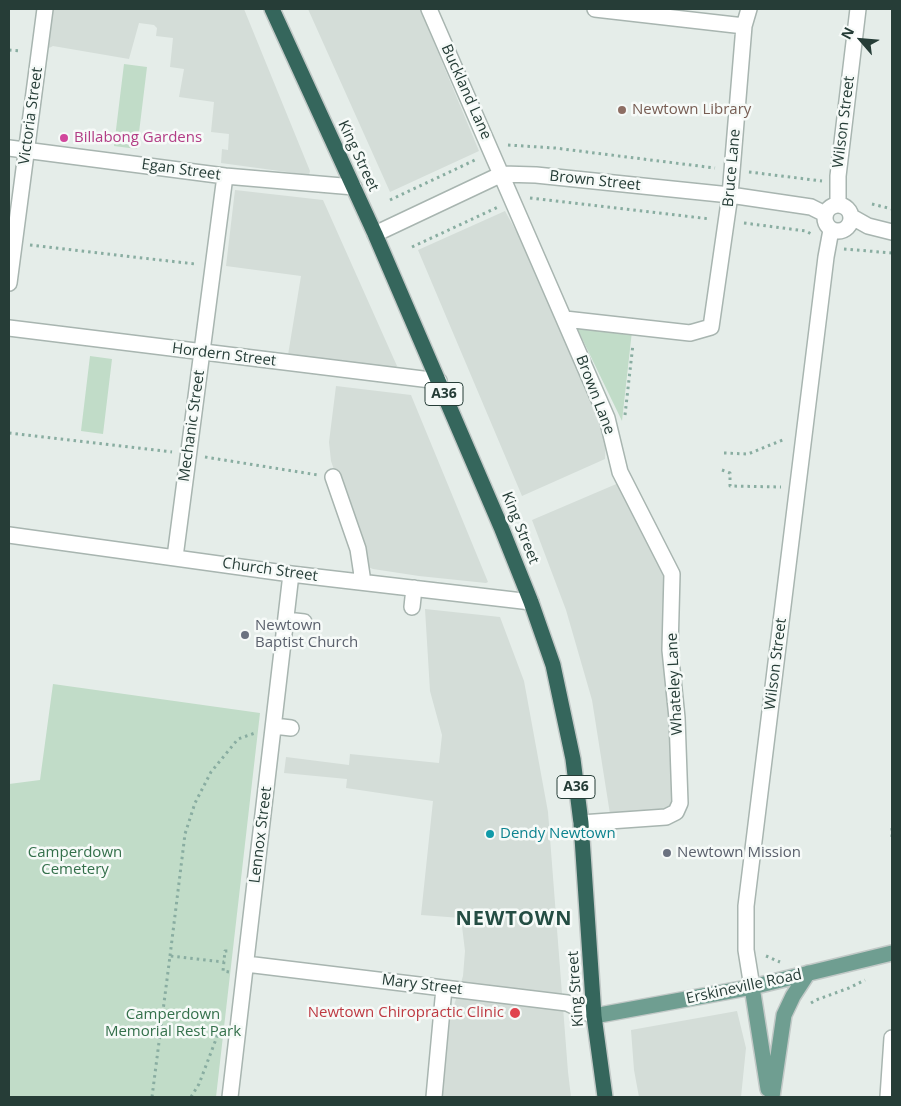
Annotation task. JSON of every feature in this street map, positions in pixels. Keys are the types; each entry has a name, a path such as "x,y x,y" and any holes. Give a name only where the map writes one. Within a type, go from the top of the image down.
{"highway":[{"name":"King Street","path":"272,9 354,187 439,381 532,602 553,664 573,759 581,823 594,1016 605,1097"}],"main road":[{"name":"Erskineville Road","path":"594,1016 752,987 892,953"},
{"path":"771,1097 784,1016 793,996 808,973"},
{"name":"Wilson Street","path":"752,987 771,1097"}],"street":[{"name":"Victoria Street","path":"9,283 45,9"},
{"name":"Buckland Lane","path":"429,9 502,174"},
{"path":"595,9 744,26"},
{"name":"Bruce Lane","path":"635,327 690,333 711,327 727,221 744,26 749,9"},
{"name":"Wilson Street","path":"838,205 838,176 858,9"},
{"name":"Egan Street","path":"9,148 225,176 354,187"},
{"name":"Brown Street","path":"375,234 502,174 536,175 730,195 811,207 825,214"},
{"name":"Brown Lane","path":"502,174 607,418 620,472"},
{"name":"Mechanic Street","path":"175,557 225,176"},
{"path":"852,217 845,230 836,232 826,225 825,214 830,207 838,205 847,208 852,217 868,226 892,232"},
{"name":"Wilson Street","path":"752,987 746,950 746,906 826,257 831,230"},
{"path":"565,319 635,327"},
{"name":"Hordern Street","path":"9,328 439,381"},
{"name":"Whateley Lane","path":"581,823 666,817 676,812 680,804 677,718 670,650 672,574 620,472"},
{"path":"333,477 358,549 363,582"},
{"name":"Church Street","path":"9,535 291,574 532,602"},
{"name":"Lennox Street","path":"230,1097 291,574"},
{"path":"412,607 414,588"},
{"path":"286,620 304,622"},
{"path":"274,726 291,728"},
{"name":"Mary Street","path":"246,964 566,1003 594,1016"},
{"path":"434,1097 444,988"},
{"path":"888,1097 892,1038"}],"path":[{"name":"Brown Street","path":"412,247 495,208 530,198 727,221 811,233"},
{"path":"872,204 892,210"},
{"path":"14,243 214,266"},
{"path":"843,249 892,253"},
{"path":"625,420 635,327"},
{"path":"724,453 748,454 789,437"},
{"path":"722,470 730,473 730,486 786,488"},
{"path":"152,1097 185,834 195,803 211,772 238,739 258,732"},
{"path":"892,828 892,840"},
{"path":"223,971 225,951"},
{"path":"170,956 224,962"},
{"name":"Erskineville Road","path":"808,1005 816,1000 849,988 865,979"}],"shaded area":[{"path":"45,9 244,9 310,171 309,175 221,163 222,149 228,150 229,134 211,132 214,102 179,97 184,69 170,67 173,38 156,36 157,28 154,25 139,23 129,59 53,46 39,53"},
{"path":"308,9 420,9 479,151 390,192"},
{"path":"235,190 323,200 397,366 395,368 288,355 301,276 226,266"},
{"path":"505,211 565,319 607,418 605,459 522,496 418,250"},
{"path":"336,386 411,395 488,582 419,576 368,567 331,461 329,442"},
{"path":"621,482 672,574 679,769 671,811 610,814 592,700 566,610 532,520"},
{"path":"425,609 500,617 524,681 548,812 571,1097 426,1097 463,976 465,951 461,918 421,915 433,801 346,788 347,779 284,773 286,757 349,765 350,754 439,763 442,735 430,691"},
{"path":"737,1011 746,1048 741,1097 639,1097 634,1070 631,1030"}],"green space":[{"path":"124,64 147,67 137,149 114,146"},
{"path":"576,326 632,331 622,421"},
{"path":"90,356 112,359 103,434 81,431"},
{"path":"53,684 260,713 216,1097 9,1097 9,784 40,780"}],"place":[{"name":"Newtown Library","path":"622,110"},
{"name":"Billabong Gardens","path":"64,138"},
{"name":"Newtown Baptist Church","path":"245,635"},
{"name":"Dendy Newtown","path":"490,834"},
{"name":"Newtown Mission","path":"667,853"},
{"name":"Newtown Chiropractic Clinic","path":"515,1013"}],"district":[{"name":"NEWTOWN","path":"514,919"}],"park label":[{"name":"Camperdown Cemetery","path":"75,862"},
{"name":"Camperdown Memorial Rest Park","path":"173,1024"}]}
